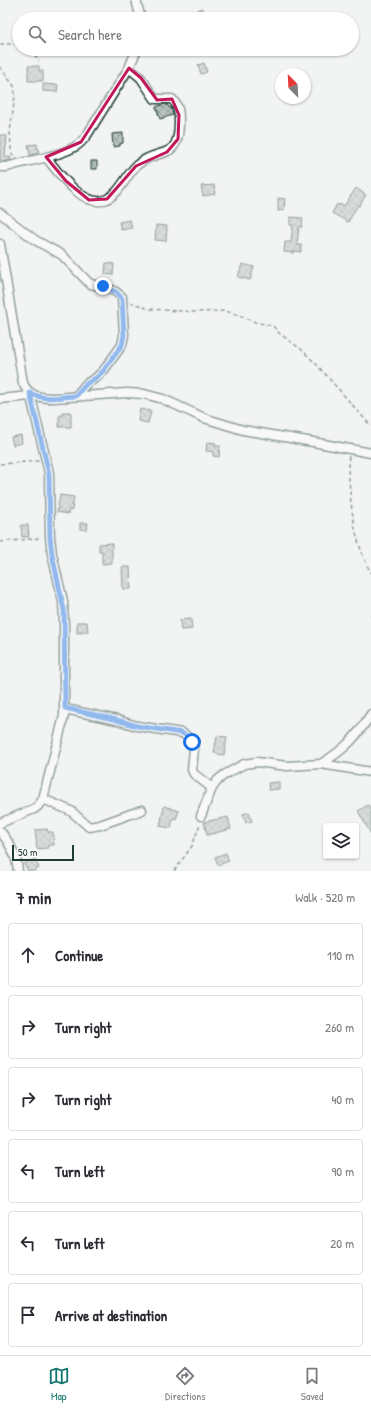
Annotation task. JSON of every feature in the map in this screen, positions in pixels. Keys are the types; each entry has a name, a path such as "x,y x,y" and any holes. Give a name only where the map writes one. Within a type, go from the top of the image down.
{"street":[{"path":"136,0 139,12"},
{"path":"0,167 15,165 69,149 81,142 88,135 130,68 134,56"},
{"path":"46,156 74,189 89,200 100,201 107,199 114,194 136,166 143,161 168,152 174,146 178,139 179,127 179,115 176,103 172,99 156,99 150,93 141,78 130,68"},
{"path":"0,213 35,240 62,255 90,284 106,287 122,297 124,335 122,345 104,370 97,377 86,384 76,396"},
{"path":"0,244 23,383 30,394 47,461 50,486 50,537 52,554 64,610 65,708 61,732 49,771 44,799 34,809 0,823"},
{"path":"0,399 30,394 41,398 127,393 154,395 204,418 243,430 371,453"},
{"path":"65,708 111,718 137,726 182,733 188,737 194,748 192,770 194,774 212,788"},
{"path":"321,764 340,752 351,742 362,729 371,714"},
{"path":"201,816 212,788 224,775 250,762 263,762 287,766 321,764 371,772"},
{"path":"44,799 71,811 89,827 100,825 142,810"},
{"path":"0,831 12,847 17,861 18,871"}],"path":[{"path":"0,44 12,44"},
{"path":"36,56 39,61"},
{"path":"0,67 14,86 15,96 10,132 11,149 15,165"},
{"path":"122,297 141,307 150,309 196,312 225,311 239,314 255,322 273,326 279,333 302,350 312,360 336,385 371,426"},
{"path":"350,449 348,471 352,516 360,549 371,573"},
{"path":"0,464 47,461"},
{"path":"0,542 50,537"},
{"path":"174,871 192,846 198,831 201,816"}],"highlighted area":[{"path":"129,68 141,78 157,100 172,99 179,115 178,139 167,152 136,166 107,199 89,200 66,181 46,157 81,142"}],"building":[{"path":"202,8 204,12 196,12"},
{"path":"204,63 207,72 201,74 198,65"},
{"path":"28,66 39,66 39,71 43,71 43,81 28,81"},
{"path":"43,84 58,85 57,92 43,91"},
{"path":"167,104 169,108 171,107 173,115 160,119 156,107"},
{"path":"123,133 123,143 120,144 120,146 113,147 112,134"},
{"path":"0,135 7,136 5,157 10,157 11,160 0,162"},
{"path":"37,144 39,153 30,155 28,145"},
{"path":"91,161 97,161 97,169 91,169"},
{"path":"214,185 215,194 203,196 201,186"},
{"path":"356,188 366,195 348,222 332,213 337,204 339,206 340,204 344,206"},
{"path":"278,198 285,199 284,210 278,211"},
{"path":"290,217 303,218 302,227 299,227 297,245 301,245 301,252 284,252 285,242 291,242 293,225 290,225"},
{"path":"130,220 132,228 121,230 119,222"},
{"path":"156,225 167,226 166,241 155,240"},
{"path":"106,263 114,264 113,275 105,274"},
{"path":"242,264 254,267 250,280 238,277"},
{"path":"140,409 151,411 148,423 138,421"},
{"path":"62,412 71,412 71,427 59,427 59,416 62,416"},
{"path":"21,435 22,443 13,445 11,437"},
{"path":"207,442 216,443 215,446 220,446 219,457 213,456 213,452 206,451"},
{"path":"60,495 74,497 72,510 69,510 68,514 57,512"},
{"path":"80,523 88,523 87,530 80,529"},
{"path":"21,525 28,525 29,537 22,537"},
{"path":"112,543 112,563 102,564 102,551 99,551 99,544"},
{"path":"122,567 130,567 131,589 123,589"},
{"path":"191,619 192,629 181,630 180,620"},
{"path":"77,622 87,622 88,632 77,633"},
{"path":"217,736 227,737 224,755 214,753"},
{"path":"279,782 279,789 269,790 268,783"},
{"path":"368,805 371,810 371,834 358,811"},
{"path":"164,806 179,811 176,819 173,818 171,828 160,826"},
{"path":"249,812 252,821 246,823 243,814"},
{"path":"228,817 231,829 207,835 204,822"},
{"path":"47,829 48,832 53,832 54,845 48,845 48,848 37,849 35,830"},
{"path":"226,853 229,861 218,865 215,857"},
{"path":"35,859 39,868 34,871 28,871 24,864"}],"route":[{"path":"103,286 116,292 122,297 124,335 122,345 119,350 104,370 97,377 86,384 76,396 41,398 30,393 49,474 50,537 52,554 61,590 64,610 65,708 76,712 92,714 137,726 182,733 192,742"}]}
